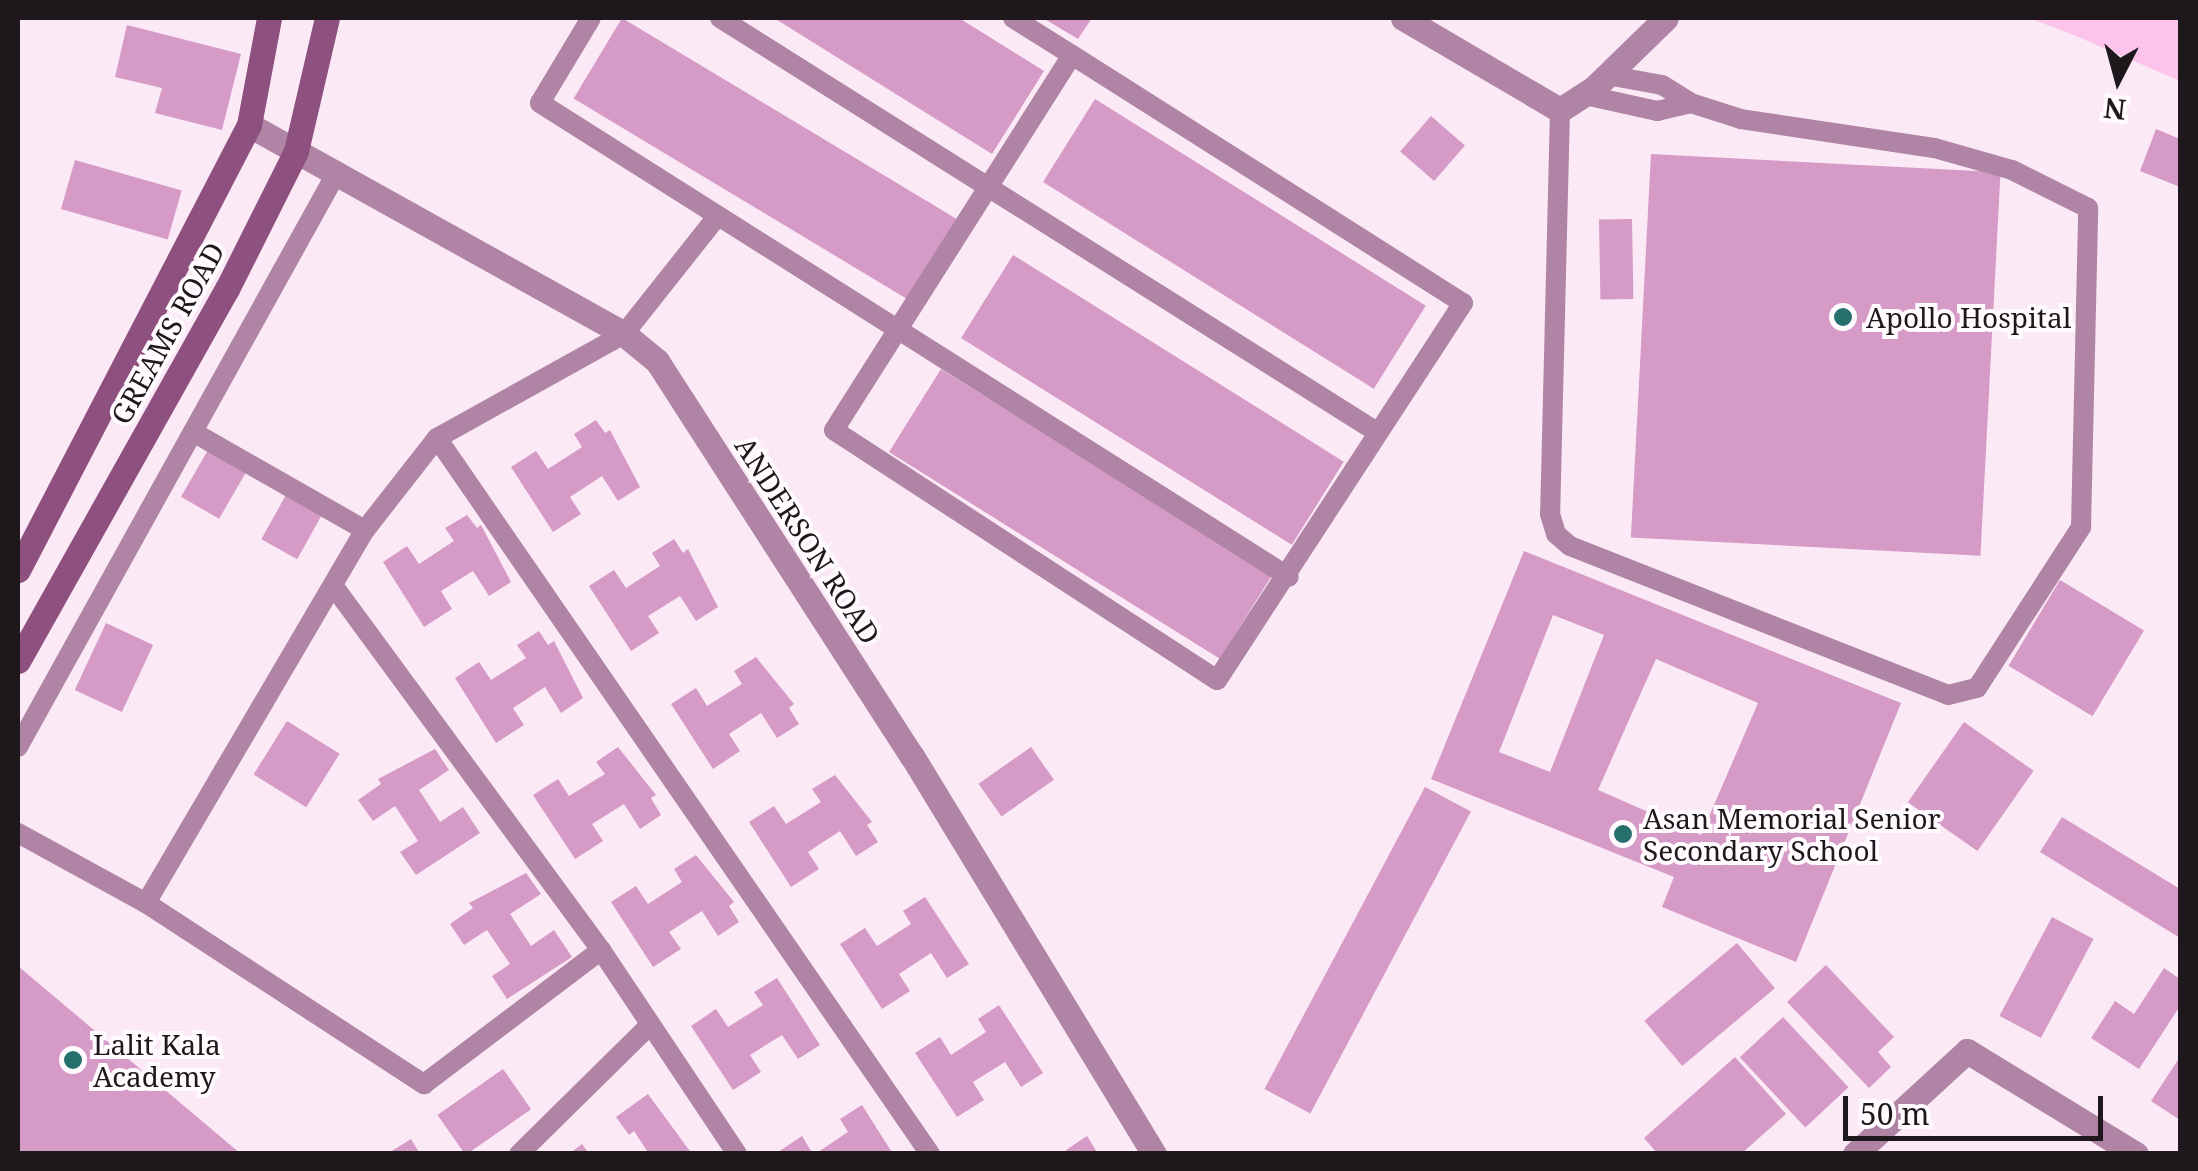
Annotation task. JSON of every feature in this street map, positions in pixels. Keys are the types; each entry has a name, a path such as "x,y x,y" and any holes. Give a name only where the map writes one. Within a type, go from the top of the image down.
{"main road":[{"name":"GREAMS ROAD","path":"18,570 249,125 268,18"},
{"name":"GREAMS ROAD","path":"18,661 227,289 296,151 327,18"}],"street":[{"path":"1403,18 1560,110 1586,95 1666,18"},
{"name":"ANDERSON ROAD","path":"249,125 624,334 667,377 912,756 1154,1154"},
{"path":"1855,1154 1967,1051 2136,1154"}],"lane":[{"path":"591,18 540,104 716,218 904,329 1289,577"},
{"path":"720,18 1377,432"},
{"path":"1013,18 1072,55 1464,303 1377,432 1289,577 1218,680 834,430 904,329 987,186 1072,55"},
{"path":"1560,110 1550,514 1556,534 1570,546 1930,688 1965,695 1988,676 2081,527 2088,208 2012,170 1934,148 1775,126 1692,103 1662,85 1607,75"},
{"path":"1586,95 1657,111 1692,103"},
{"path":"18,747 337,172"},
{"path":"146,902 335,588 365,530 437,438 624,334 716,218"},
{"path":"192,432 365,530"},
{"path":"437,438 930,1154"},
{"path":"335,588 602,950 737,1154"},
{"path":"18,834 146,902 424,1084 602,950"},
{"path":"519,1154 650,1025"}],"shaded area":[{"path":"2029,18 2180,18 2180,81 2069,33"}],"building":[{"path":"622,18 956,219 908,299 574,99"},
{"path":"774,18 959,18 1044,71 992,154"},
{"path":"1043,18 1092,18 1078,39"},
{"path":"127,25 241,54 222,130 155,113 162,88 115,77"},
{"path":"1095,99 1426,306 1374,389 1043,182"},
{"path":"1431,116 1465,146 1434,181 1400,151"},
{"path":"2156,129 2180,139 2180,187 2140,171"},
{"path":"1651,154 2001,172 1980,556 1631,537"},
{"path":"75,160 182,191 168,240 61,209"},
{"path":"1632,219 1633,299 1600,300 1599,220"},
{"path":"1013,255 1344,462 1292,545 961,338"},
{"path":"941,369 1272,576 1220,659 889,452"},
{"path":"596,420 605,433 610,430 640,487 618,501 602,476 570,497 581,514 553,532 511,467 536,451 548,469 582,447 574,434"},
{"path":"208,450 246,472 219,519 181,497"},
{"path":"287,493 323,513 297,559 261,539"},
{"path":"467,515 477,528 481,525 511,582 489,596 473,571 441,591 452,609 424,627 383,562 407,546 419,564 454,541 445,528"},
{"path":"674,539 683,553 688,549 718,607 696,621 680,596 648,616 659,633 631,651 589,586 614,570 626,588 660,566 652,553"},
{"path":"1524,551 1901,703 1796,962 1662,907 1674,877 1431,779","holes":["1553,615 1604,635 1550,772 1499,752","1656,659 1758,703 1701,835 1598,790"]},
{"path":"2060,580 2144,630 2092,716 2008,666"},
{"path":"106,623 153,645 122,712 75,690"},
{"path":"539,631 548,645 554,641 583,698 561,713 545,687 513,708 524,725 496,743 455,678 479,662 491,680 526,658 517,645"},
{"path":"756,657 794,704 789,708 799,724 777,738 761,713 729,734 740,751 713,769 671,704 696,688 707,706 742,684 734,671"},
{"path":"287,721 340,754 306,807 254,774"},
{"path":"1964,722 2034,771 1977,851 1908,802"},
{"path":"618,747 656,795 651,798 661,815 640,829 624,804 592,824 603,841 575,859 533,795 558,779 569,796 605,774 596,762"},
{"path":"1031,747 1054,780 1002,816 979,784"},
{"path":"435,749 449,770 419,790 440,822 463,807 480,833 416,875 400,852 418,841 395,806 373,821 358,800 381,784 378,779"},
{"path":"835,775 872,822 867,825 878,842 856,856 840,831 808,852 819,869 791,887 749,822 774,806 786,824 821,802 812,789"},
{"path":"1425,787 1471,811 1310,1113 1264,1089"},
{"path":"2062,817 2180,889 2180,938 2040,852"},
{"path":"696,855 734,902 729,906 739,922 718,936 702,911 669,932 681,949 653,967 611,902 636,886 648,904 682,882 674,869"},
{"path":"526,873 541,894 510,914 531,946 554,930 572,957 507,999 492,976 510,964 487,930 464,945 450,924 473,908 469,903"},
{"path":"925,897 969,964 947,978 931,953 899,974 910,991 882,1009 840,944 865,928 877,946 911,924 903,911"},
{"path":"2052,917 2093,939 2041,1038 1999,1016"},
{"path":"1737,943 1775,988 1682,1066 1644,1021"},
{"path":"1826,965 1894,1037 1878,1052 1891,1067 1869,1088 1787,1002"},
{"name":"Lalit Kala Academy","path":"18,966 241,1154 18,1154"},
{"path":"2164,968 2180,979 2180,1006 2139,1069 2091,1038 2115,1001 2134,1014"},
{"path":"777,978 820,1045 798,1059 782,1035 750,1055 761,1072 733,1090 691,1026 716,1009 728,1027 763,1005 754,992"},
{"path":"999,1005 1043,1073 1021,1087 1005,1062 973,1082 984,1100 957,1117 915,1053 940,1037 951,1055 986,1032 978,1019"},
{"path":"1783,1017 1848,1087 1805,1127 1740,1057"},
{"path":"1735,1057 1786,1114 1741,1154 1658,1154 1644,1138"},
{"path":"2180,1057 2180,1120 2151,1101"},
{"path":"503,1069 531,1109 467,1154 437,1115"},
{"path":"648,1094 692,1154 649,1154 634,1131 629,1135 616,1117"},
{"path":"862,1105 893,1154 815,1154 848,1132 840,1119"},
{"path":"802,1136 813,1154 775,1154"},
{"path":"1087,1136 1098,1154 1068,1154 1066,1150"},
{"path":"411,1139 420,1154 387,1154"},
{"path":"582,1144 589,1154 569,1154"}],"place":[{"name":"Apollo Hospital","path":"1843,317"},
{"name":"Asan Memorial Senior Secondary School","path":"1623,834"},
{"name":"Lalit Kala Academy","path":"73,1060"}]}
